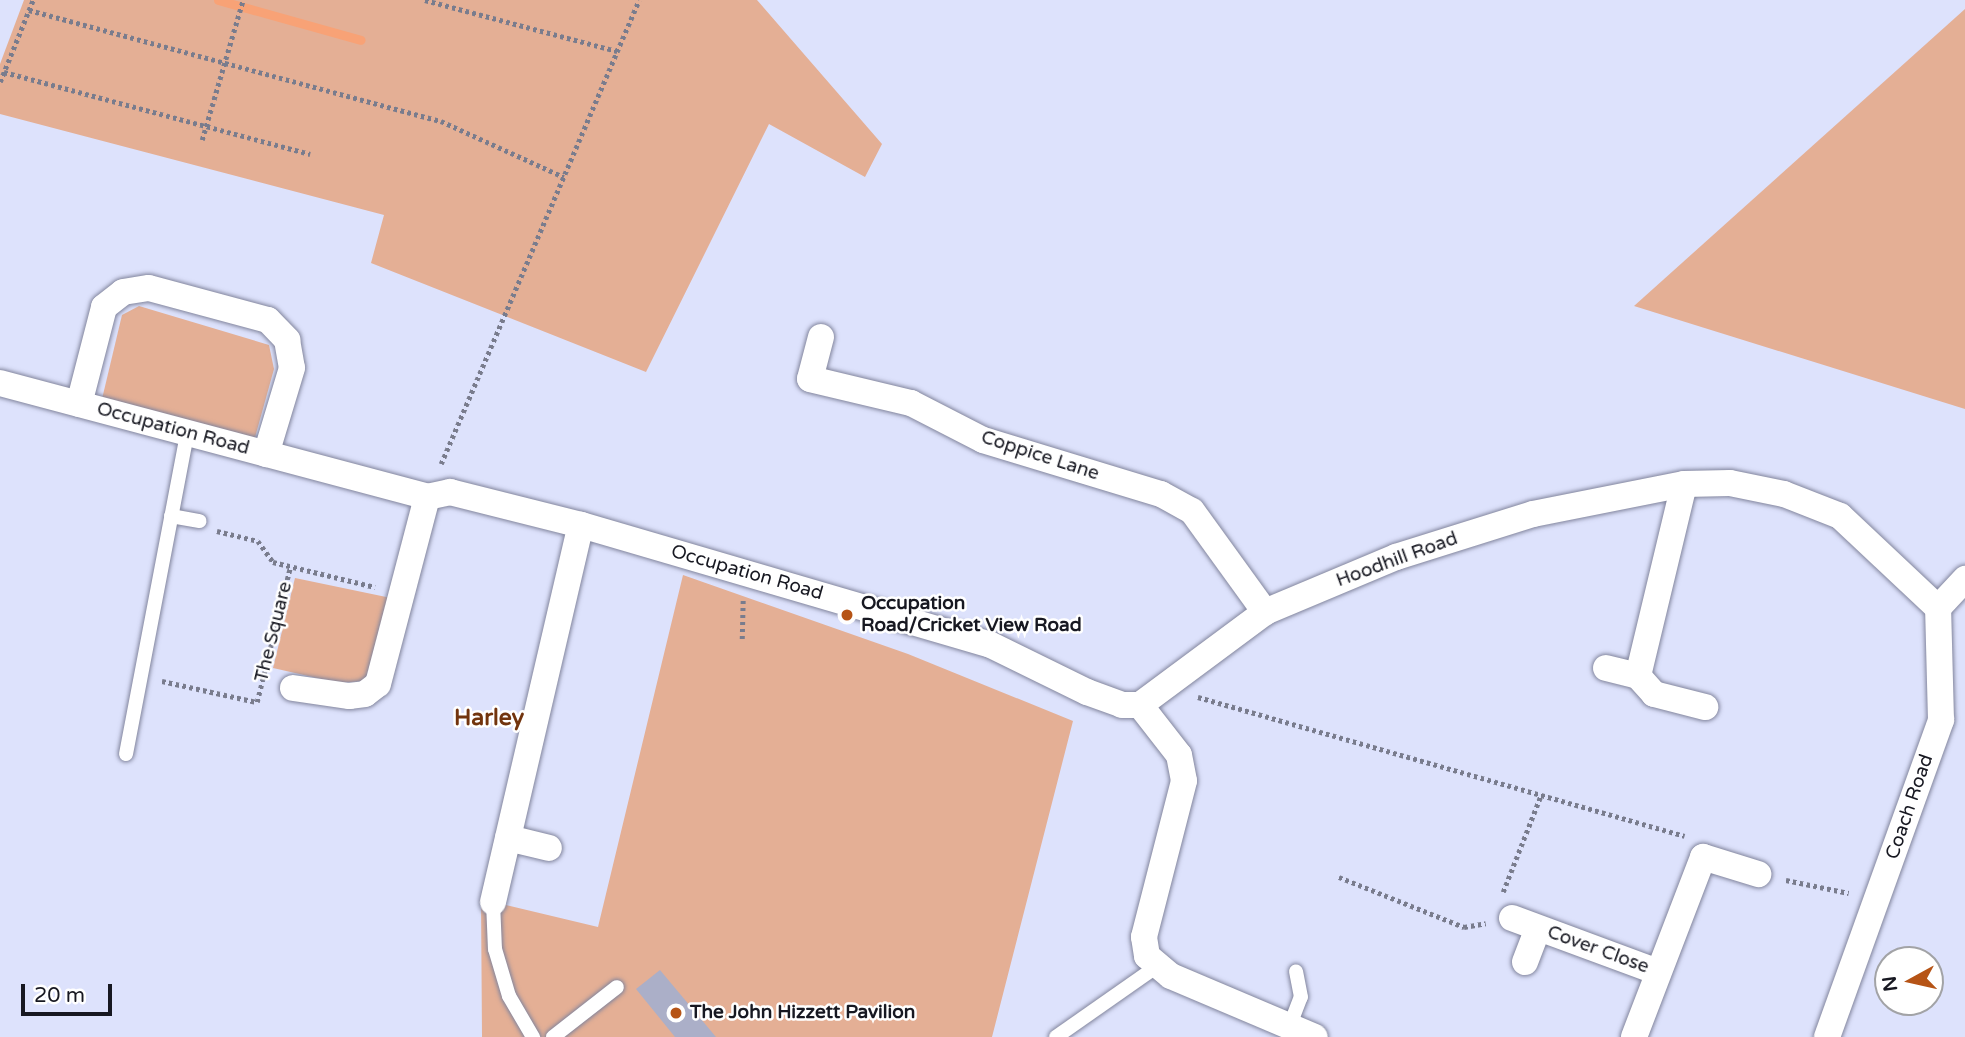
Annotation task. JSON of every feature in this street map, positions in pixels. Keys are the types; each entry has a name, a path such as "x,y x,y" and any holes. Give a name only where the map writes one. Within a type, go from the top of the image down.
{"street":[{"name":"Occupation Road","path":"79,404 104,307 123,292 149,288 268,320 287,340 292,368 266,454"},
{"name":"Coppice Lane","path":"821,337 810,379 911,403 983,440 1161,494 1192,511 1265,612"},
{"name":"Occupation Road","path":"0,383 427,498 450,492 581,525 989,644 1087,692 1122,705 1140,705"},
{"name":"Hoodhill Road","path":"1140,705 1265,612 1396,557 1520,518 1618,493 1684,484 1730,483 1771,491 1840,516 1938,608"},
{"path":"1639,676 1684,484"},
{"name":"The Square","path":"293,688 349,696 365,694 378,684 427,498"},
{"path":"493,902 581,525"},
{"path":"1938,608 1965,579"},
{"name":"Coach Road","path":"1827,1037 1941,720 1938,608"},
{"path":"1605,668 1639,676 1654,694 1705,707"},
{"path":"1140,705 1180,755 1184,781 1144,937 1156,967 1315,1037"},
{"path":"508,838 549,848"},
{"path":"1703,857 1758,874"},
{"name":"Cover Close","path":"1634,1037 1703,857"},
{"name":"Cover Close","path":"1502,910 1538,928 1658,972"},
{"name":"Cover Close","path":"1525,962 1538,928"}],"lane":[{"path":"126,754 187,433"},
{"path":"171,516 200,521"},
{"path":"493,902 495,949 509,996 533,1037"},
{"path":"1056,1037 1156,967"},
{"path":"1290,1025 1301,997 1296,971"},
{"path":"553,1037 617,987"}],"path":[{"path":"0,82 33,0"},
{"path":"202,139 243,0"},
{"path":"425,0 617,51"},
{"path":"427,498 639,0"},
{"path":"29,10 224,65 441,121 564,177"},
{"path":"4,72 310,154"},
{"name":"The Square","path":"200,521 202,528 258,541 273,562 403,594"},
{"name":"The Square","path":"141,676 257,702 290,568"},
{"path":"742,639 741,608 750,574"},
{"path":"1165,688 1689,837 1703,857"},
{"path":"1339,877 1464,926 1491,922 1502,910 1541,795"},
{"path":"1758,874 1877,899"}],"shaded area":[{"path":"24,0 757,0 882,144 865,177 769,124 646,372 371,263 384,215 0,114 0,64"},
{"path":"1965,9 1965,409 1634,306"},
{"path":"139,306 269,345 274,369 254,441 102,399 122,315"},
{"path":"683,575 908,654 1073,721 992,1037 482,1037 481,899 598,927"},
{"path":"295,578 391,598 374,664 363,681 339,683 273,668"}],"building":[{"name":"The John Hizzett Pavilion","path":"660,970 716,1037 675,1037 636,989"}],"waterway":[{"path":"218,0 361,40"}],"place":[{"name":"Occupation Road/Cricket View Road","path":"847,615"},
{"name":"The John Hizzett Pavilion","path":"676,1013"}],"district":[{"name":"Harley","path":"489,718"}]}
